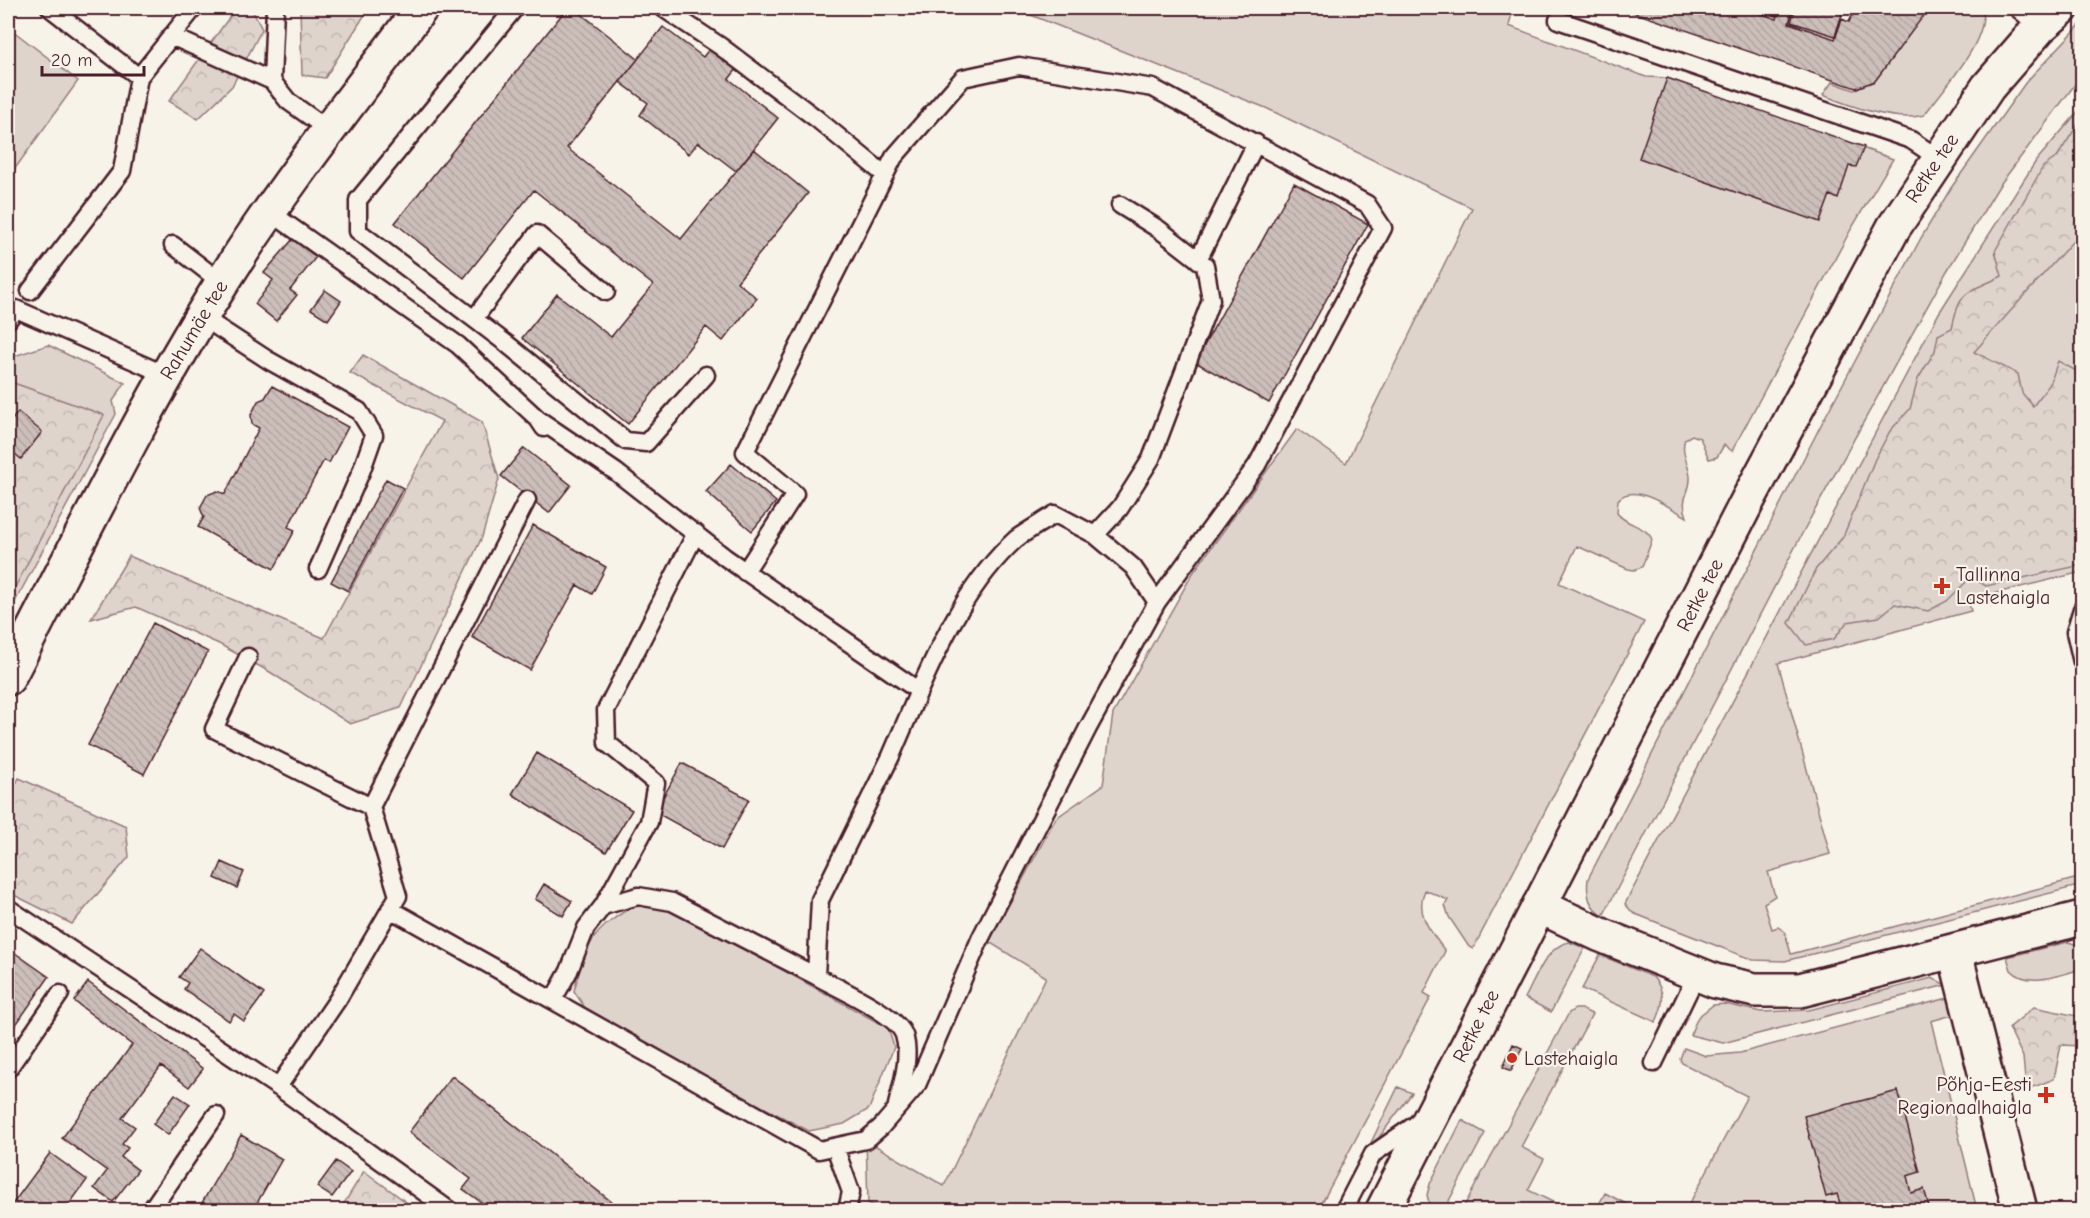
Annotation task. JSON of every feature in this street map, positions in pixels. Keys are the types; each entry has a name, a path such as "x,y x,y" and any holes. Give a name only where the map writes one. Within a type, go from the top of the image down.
{"street":[{"name":"Rahumäe tee","path":"8,678 166,375 222,283 270,212 421,8"},
{"name":"Retke tee","path":"1383,1210 1846,314 1894,227 1938,158 2040,14"},
{"path":"1539,906 1697,974 1755,990 1800,990 2082,918"},
{"path":"1955,952 2020,1210"}],"lane":[{"path":"50,8 139,77"},
{"path":"30,291 122,171 139,77 194,8"},
{"path":"272,81 275,8"},
{"path":"515,8 358,200 358,231 474,319 626,441 646,443 706,375"},
{"path":"663,8 817,119 885,175"},
{"path":"1558,20 1911,140 1938,158"},
{"path":"171,36 272,81 288,101 330,131"},
{"path":"390,909 819,1150 866,1140 917,1084 981,937 1088,728 1157,602 1257,465 1383,228 1367,204 1153,88 1020,66 963,78 894,157 745,452 795,494 745,572"},
{"path":"1198,260 1256,143"},
{"path":"1095,535 1120,508 1151,459 1211,300 1204,265 1160,230 1120,205"},
{"path":"270,212 458,345 538,419 616,472 745,572 919,691"},
{"path":"474,319 537,234 606,292"},
{"path":"172,245 222,283"},
{"path":"8,320 16,309 166,375"},
{"path":"202,317 268,360 359,411 374,435 361,472 318,569"},
{"path":"538,419 552,441"},
{"path":"278,1087 338,999 398,896 371,807 527,500"},
{"path":"816,976 820,900 891,756 940,642 976,585 1017,539 1055,514 1095,535 1133,567 1157,602"},
{"path":"553,1000 569,971 586,928 603,906 649,822 656,783 607,743 606,710 696,533"},
{"path":"2082,609 2075,632 2082,662"},
{"path":"248,657 214,729 371,807"},
{"path":"603,906 638,896 672,902 816,976 893,1020 904,1035 906,1066 897,1108"},
{"path":"8,908 278,1087 450,1210"},
{"path":"1654,1063 1697,974"},
{"path":"8,1069 60,994"},
{"path":"1344,1210 1373,1154 1431,1114"},
{"path":"151,1210 216,1115"},
{"path":"836,1147 851,1192 847,1210"}],"green space":[{"path":"236,8 251,8 262,29 232,86 198,119 169,101"},
{"path":"300,8 369,8 325,78 302,75"},
{"path":"1013,8 1513,8 1509,26 1646,77 1667,78 1893,159 1850,231 1732,451 1724,445 1717,457 1709,459 1700,438 1692,435 1685,439 1684,453 1690,477 1684,504 1687,517 1642,495 1633,493 1618,500 1617,513 1626,521 1646,531 1652,540 1642,567 1634,570 1577,546 1559,583 1644,622 1473,949 1469,947 1449,917 1445,905 1448,900 1425,890 1422,899 1423,915 1430,930 1445,951 1424,993 1431,997 1318,1210 884,1210 868,1203 866,1140 944,1186 1046,977 989,942 1056,818 1103,785 1113,714 1193,573 1297,429 1346,463 1472,208 1266,108"},
{"path":"1909,8 1981,8 1983,20 1973,48 1924,115 1900,117 1887,115 1823,95 1832,82 1854,90 1876,79 1920,12"},
{"path":"2082,23 2082,75 1999,186 1947,271 1805,528 1603,916 1594,908 1590,900 1588,879 1823,421 1921,238 1951,188 2026,82"},
{"path":"8,27 78,81 14,170 8,170"},
{"path":"2082,107 2082,572 1968,600 1971,611 1778,663 1830,854 1768,872 1775,896 1764,903 1772,929 1778,927 1785,932 1791,954 2082,877 2082,885 1785,961 1753,960 1633,913 1625,904 1939,313 2036,161"},
{"path":"2082,118 2082,237 2072,242 1974,352 2018,374 2022,393 2033,406 2050,384 2058,361 2082,374 2082,565 1986,586 1971,577 1947,601 1928,611 1895,604 1879,617 1847,622 1834,639 1806,645 1789,623 1816,569 1843,537 1875,459 1890,431 1910,409 1918,379 1935,351 1938,335 1952,328 1958,305 1967,293 2002,276 1995,251 2043,167 2057,157"},
{"path":"48,345 125,383 113,401 116,414 8,615 8,394 14,384 8,381 8,358"},
{"path":"363,355 482,422 499,479 482,537 401,708 350,724 270,672 219,644 136,607 91,619 129,556 324,638 442,421 350,373"},
{"path":"8,381 104,415 8,601"},
{"path":"19,778 126,826 129,857 72,924 8,892 8,799"},
{"path":"638,903 673,910 888,1028 894,1047 869,1109 844,1124 809,1131 591,1017 574,991 583,960 601,929"},
{"path":"1569,942 1585,948 1551,1012 1525,998 1548,957 1561,945"},
{"path":"2068,942 2082,946 2082,969 2055,977 2036,979 2018,976 2011,970 2007,957"},
{"path":"1600,955 1653,977 1662,993 1661,1009 1656,1022 1582,989"},
{"path":"1932,978 1946,985 1723,1043 1690,1035 1698,1017 1713,1005 1725,1004 1761,1012 1809,1010"},
{"path":"1952,997 1956,1014 1931,1021 1977,1210 1686,1210 1747,1096 1682,1063 1680,1059 1684,1048 1706,1056 1740,1053"},
{"path":"2034,1007 2082,1017 2082,1046 2061,1045 2054,1079 2026,1090 2023,1057 2009,1028"},
{"path":"1575,1009 1592,1014 1521,1147 1544,1159 1528,1190 1569,1210 1462,1210 1569,1013"},
{"path":"1398,1087 1412,1093 1363,1159"},
{"path":"1462,1120 1485,1133 1444,1210 1431,1210 1427,1195 1430,1184"},
{"path":"364,1171 417,1210 340,1210"},
{"path":"1605,1193 1638,1210 1596,1210"}],"building":[{"path":"567,8 574,8 638,59 567,148 681,239 754,149 808,193 737,282 757,298 723,341 706,327 628,424 522,338 557,294 611,337 653,285 534,190 464,278 395,223"},
{"path":"1621,8 1743,8 1777,19 1780,9 1792,13 1789,23 1835,39 1842,19 1849,22 1856,8 1902,8 1924,15 1875,81 1856,88"},
{"path":"1751,8 1780,8 1777,16"},
{"path":"1780,8 1844,8 1835,36 1791,22 1794,12"},
{"path":"663,27 703,57 710,48 737,69 729,79 778,118 736,171 698,142 689,154 640,115 648,103 620,82"},
{"path":"1667,78 1864,147 1856,167 1849,166 1838,199 1830,195 1820,222 1639,158"},
{"path":"1294,183 1368,224 1269,403 1195,362"},
{"path":"293,239 316,257 290,290 297,295 276,321 255,304 273,280 264,273"},
{"path":"325,290 341,301 328,320 311,309"},
{"path":"272,386 348,427 329,463 324,460 288,527 295,530 274,569 198,527 204,517 200,508 207,495 217,491 225,494 259,428 252,424 251,415 258,401 265,398"},
{"path":"18,412 42,432 21,459 8,448 8,425"},
{"path":"524,448 571,485 549,513 501,476"},
{"path":"731,464 776,502 752,531 706,492"},
{"path":"386,479 403,488 348,591 331,582"},
{"path":"533,525 606,567 592,594 577,585 530,670 472,637"},
{"path":"153,623 208,652 144,774 88,745"},
{"path":"537,753 632,810 606,852 512,794"},
{"path":"682,763 749,799 722,849 655,812"},
{"path":"222,862 244,872 237,888 215,878"},
{"path":"544,884 572,901 563,916 535,899"},
{"path":"8,948 49,977 8,1036"},
{"path":"200,948 264,994 244,1021 234,1014 229,1021 184,989 188,983 179,977"},
{"path":"88,982 203,1069 189,1087 161,1066 122,1118 135,1127 122,1144 128,1148 121,1157 138,1170 113,1202 94,1188 107,1171 62,1138 132,1045 74,1001"},
{"name":"Lastehaigla","path":"1513,1044 1522,1048 1511,1071 1503,1067"},
{"path":"452,1076 622,1210 492,1210 463,1189 471,1179 409,1132"},
{"path":"1898,1091 1920,1172 1907,1176 1911,1193 1924,1189 1930,1210 1842,1210 1837,1194 1826,1197 1804,1116"},
{"path":"175,1094 190,1104 168,1135 153,1124"},
{"path":"241,1135 282,1159 253,1210 198,1210"},
{"path":"50,1153 87,1180 65,1210 8,1210"},
{"path":"336,1161 351,1172 332,1197 317,1187"}],"place":[{"name":"Tallinna Lastehaigla","path":"1942,586"},
{"name":"Lastehaigla","path":"1512,1058"},
{"name":"Põhja-Eesti Regionaalhaigla","path":"2046,1095"}]}
